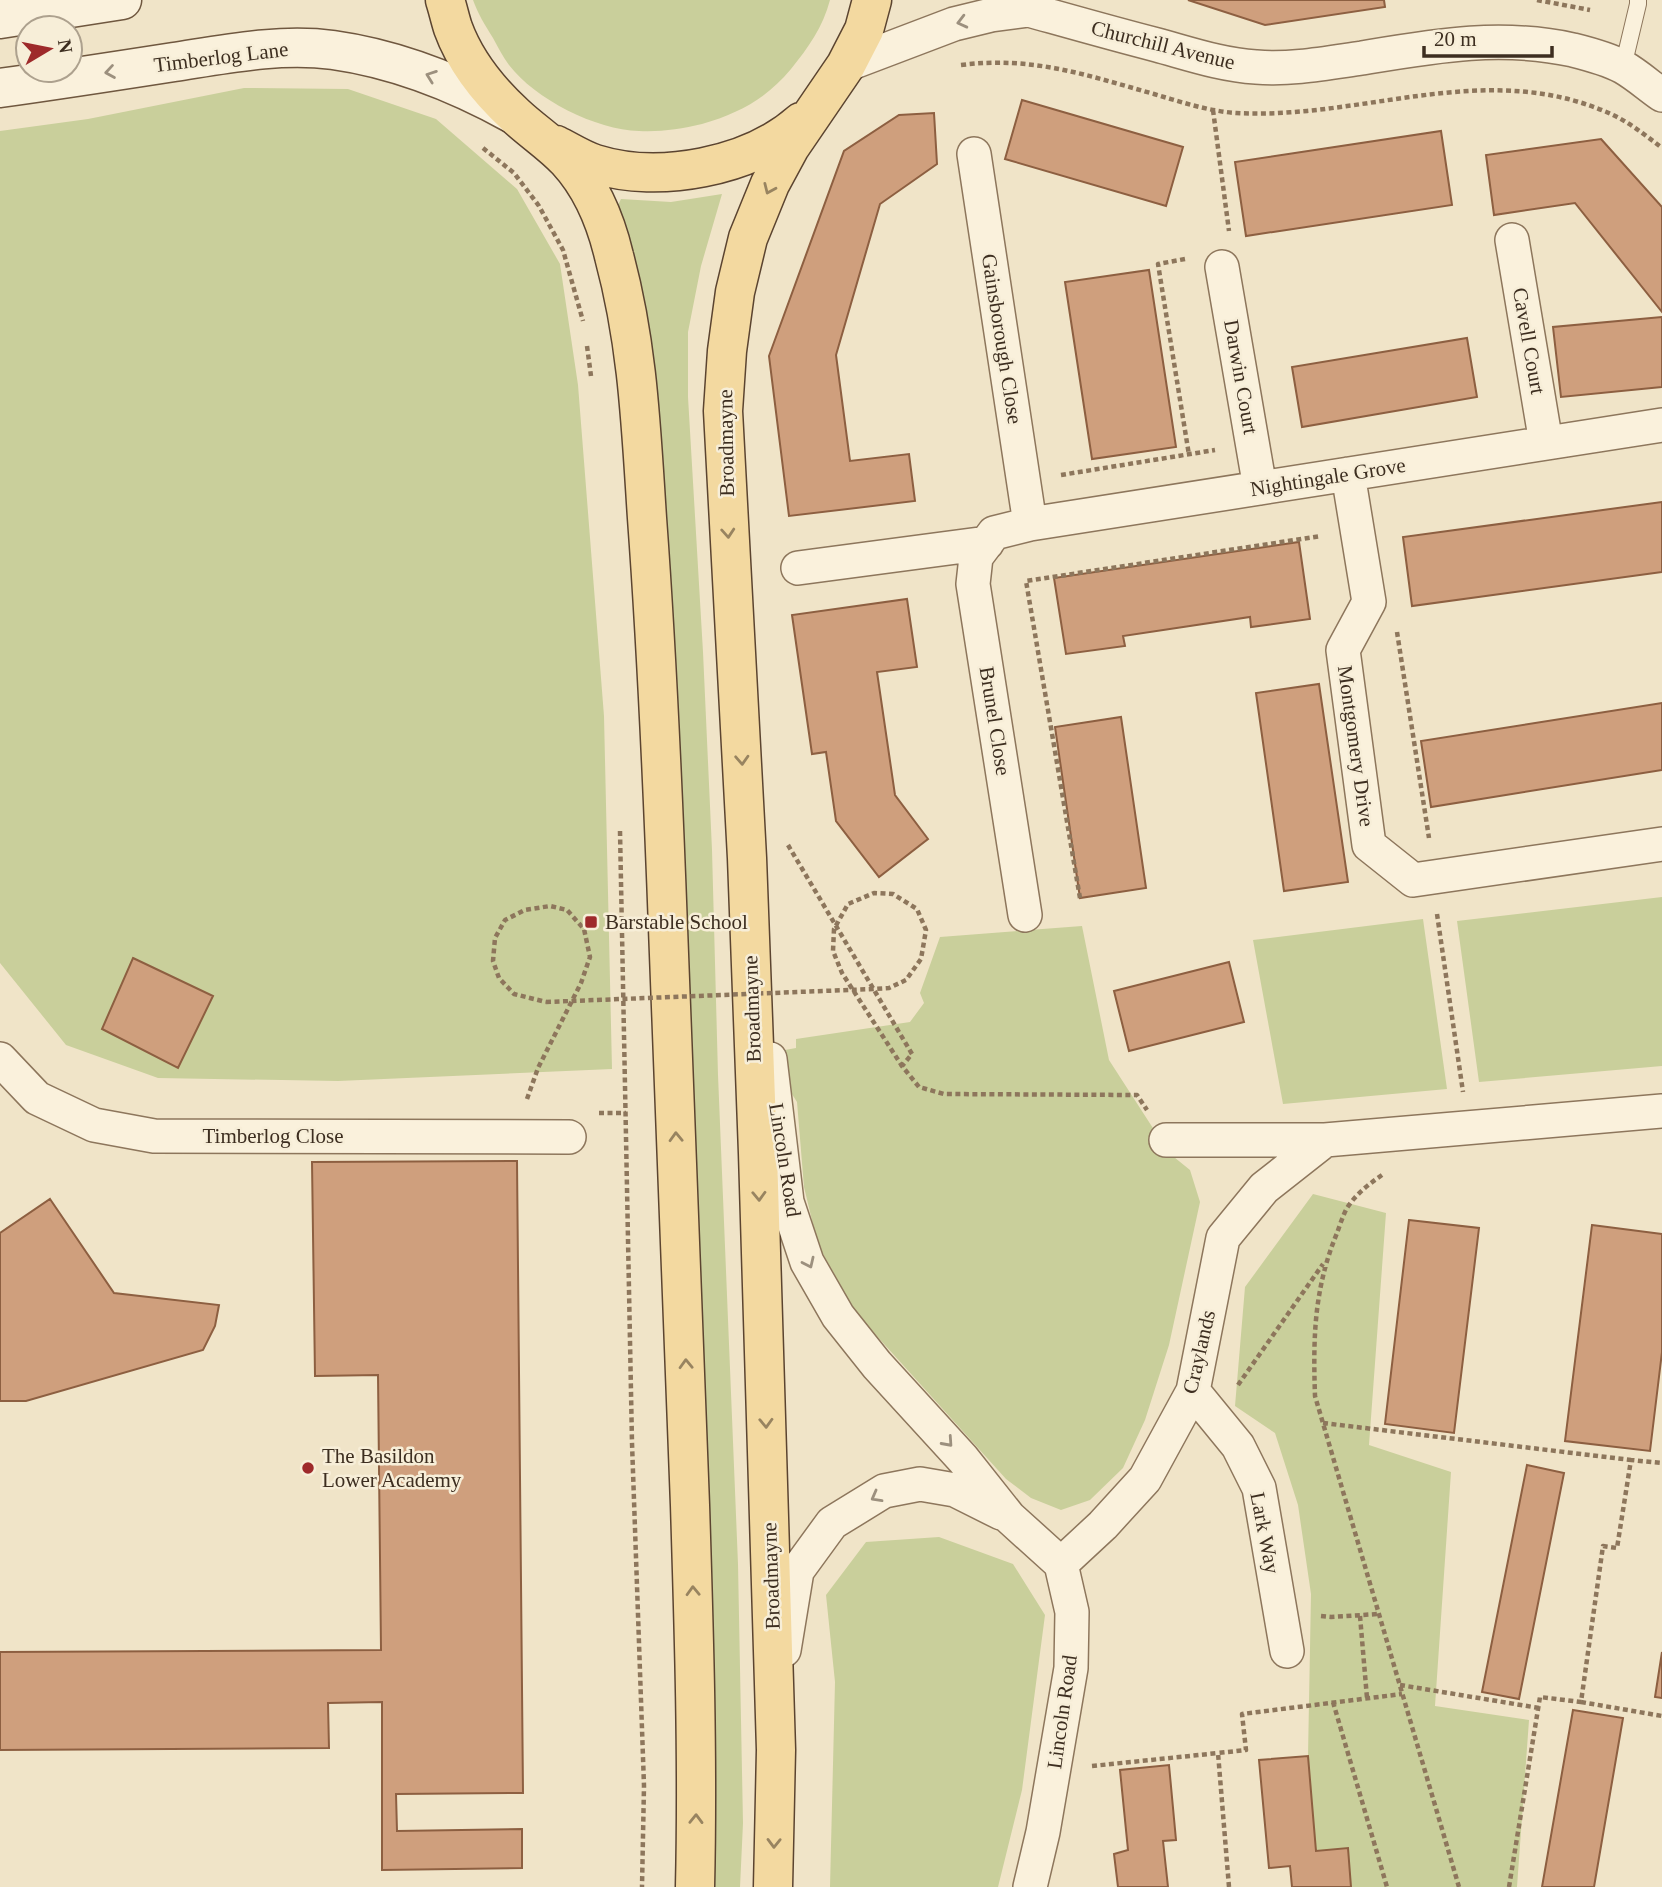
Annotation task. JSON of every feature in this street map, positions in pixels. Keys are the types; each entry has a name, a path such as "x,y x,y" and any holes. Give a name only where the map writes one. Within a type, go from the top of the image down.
{"main road":[{"path":"0,19 122,0"},
{"name":"Broadmayne","path":"445,0 454,31 469,60 491,90 570,164 588,190 612,247 630,322 642,428 662,760 695,1656 695,1887"},
{"name":"Broadmayne","path":"773,1887 776,1750 758,1153 747,858 723,411 735,292 748,239 770,184 790,147 846,65 864,30 872,0"},
{"name":"Timberlog Lane","path":"0,88 229,53 296,48 331,50 401,65 481,96 515,115"},
{"name":"Broadmayne","path":"546,140 593,164 632,172 666,173 695,169 757,151 789,132 816,110"}],"street":[{"name":"Churchill Avenue","path":"846,65 954,24 1018,5 1220,62 1256,67 1329,63 1486,41 1555,46 1589,54 1623,67 1662,95"},
{"name":"Gainsborough Close","path":"974,154 1030,524"},
{"name":"Cavell Court","path":"1512,240 1546,443"},
{"name":"Darwin Court","path":"1223,267 1260,488"},
{"name":"Nightingale Grove","path":"798,568 991,538 1030,524 1662,425"},
{"name":"Montgomery Drive","path":"1348,474 1369,602 1343,650 1369,845 1413,880 1662,844"},
{"name":"Brunel Close","path":"991,538 976,557 973,584 1025,915"},
{"name":"Lincoln Road","path":"747,858 787,1202 807,1262 838,1316 877,1365 963,1459 1009,1517 1061,1564 1072,1612 1072,1668 1030,1887"},
{"name":"Timberlog Close","path":"0,1059 37,1098 94,1125 154,1136 569,1137"},
{"path":"1166,1140 1325,1140 1662,1111"},
{"name":"Craylands","path":"1061,1564 1103,1525 1145,1479 1193,1391 1223,1238 1264,1188 1325,1140"},
{"name":"Lark Way","path":"1193,1391 1238,1446 1259,1488 1287,1651"},
{"name":"Lincoln Road","path":"776,1750 785,1645 797,1571 832,1523 884,1491 920,1484 955,1490 1009,1517"}],"lane":[{"path":"1623,67 1638,0"}],"path":[{"path":"1537,0 1590,10"},
{"path":"482,147 514,173 539,206 563,250 584,324"},
{"path":"586,338 591,378"},
{"path":"1056,476 1216,450"},
{"path":"1080,898 1026,580 1329,534"},
{"path":"1396,622 1429,838"},
{"path":"620,822 631,1429 644,1786 642,1887"},
{"path":"525,1104 538,1068 543,1059 547,1050 552,1041 557,1030 569,1006 575,995 581,983 590,957 584,929 567,910 550,906 525,910 505,920 495,938 493,961 499,978 514,994 546,1002 559,1001 572,1001 597,999 845,990 859,990 889,988 906,980 921,959 926,930 917,909 893,894 874,893 848,904 834,929 833,951 842,973 850,985 857,996 865,1008 872,1020 880,1031 902,1066 919,1087 944,1094 1137,1095 1166,1140"},
{"path":"1437,909 1465,1103"},
{"path":"1391,1168 1363,1189 1347,1208 1326,1260 1318,1293 1313,1346 1315,1396 1459,1887"},
{"path":"1234,1390 1326,1260"},
{"path":"1324,1423 1662,1464"},
{"path":"1581,1702 1603,1546 1617,1548 1631,1460"},
{"path":"1367,1698 1360,1616 1379,1614"},
{"path":"1400,1685 1538,1708"},
{"path":"1090,1766 1246,1750 1242,1714 1402,1694"},
{"path":"1508,1887 1540,1697 1662,1716"},
{"path":"1333,1702 1387,1887"},
{"path":"1218,1754 1229,1887"}],"green space":[{"path":"473,0 830,0 819,28 803,53 782,80 762,97 740,110 702,124 647,131 622,129 586,119 534,90 507,62"},
{"path":"244,88 348,89 436,119 517,189 560,264 578,385 604,716 612,1069 338,1081 158,1078 66,1045 0,963 0,131 88,119"},
{"path":"722,194 701,266 688,332 688,397 712,850 718,1075 738,1564 743,1823 740,1887 708,1887 635,265 618,205 621,199 671,202"},
{"path":"1662,897 1662,1066 1479,1082 1457,921"},
{"path":"1423,919 1447,1089 1283,1104 1253,940"},
{"path":"1082,926 1109,1060 1169,1153 1190,1170 1200,1202 1169,1345 1145,1420 1123,1468 1090,1500 1061,1510 1031,1498 1006,1479 856,1313 818,1245 804,1187 797,1102 785,1083 785,1050 796,1048 796,1039 910,1022 924,1003 920,993 940,937"},
{"path":"1313,1194 1386,1213 1369,1445 1451,1472 1435,1706 1529,1720 1517,1887 1351,1887 1348,1848 1316,1851 1308,1756 1311,1594 1298,1505 1275,1433 1235,1406 1245,1287"},
{"path":"939,1537 1013,1564 1045,1615 1022,1790 998,1887 830,1887 835,1682 826,1595 866,1542"}],"building":[{"path":"1188,0 1384,0 1385,7 1265,25"},
{"path":"1022,100 1183,147 1166,206 1005,159"},
{"path":"934,113 937,164 880,204 836,355 850,461 909,454 915,501 789,516 769,356 844,151 899,115"},
{"path":"1441,131 1452,205 1246,236 1235,162"},
{"path":"1601,139 1662,207 1662,312 1575,203 1494,215 1486,155"},
{"path":"1149,270 1176,447 1092,459 1065,282"},
{"path":"1662,317 1662,387 1561,397 1553,327"},
{"path":"1467,338 1477,397 1302,427 1292,367"},
{"path":"1662,502 1662,572 1412,606 1403,537"},
{"path":"1299,542 1310,619 1251,627 1250,617 1123,636 1125,646 1066,654 1054,578"},
{"path":"907,599 917,667 877,672 895,795 928,839 879,877 836,821 826,752 812,754 792,615"},
{"path":"1319,684 1348,882 1284,891 1256,693"},
{"path":"1662,703 1662,770 1431,807 1421,741"},
{"path":"1121,717 1146,888 1080,898 1055,727"},
{"path":"133,958 213,996 178,1068 102,1029"},
{"path":"1229,962 1244,1022 1129,1051 1114,991"},
{"path":"517,1161 523,1793 396,1794 397,1831 522,1829 522,1868 382,1870 382,1702 328,1703 329,1748 0,1750 0,1652 381,1650 378,1375 315,1376 312,1162"},
{"path":"50,1199 114,1293 219,1305 215,1326 203,1350 26,1401 0,1401 0,1233"},
{"path":"1409,1220 1479,1228 1454,1433 1385,1424"},
{"path":"1592,1225 1662,1234 1662,1352 1650,1451 1565,1441"},
{"path":"1527,1465 1564,1473 1519,1699 1482,1692"},
{"path":"1662,1652 1662,1698 1655,1697"},
{"path":"1573,1710 1623,1718 1594,1887 1542,1887"},
{"path":"1308,1756 1316,1851 1348,1848 1351,1887 1292,1887 1290,1866 1269,1868 1259,1760"},
{"path":"1169,1765 1176,1840 1163,1841 1168,1887 1118,1887 1114,1854 1128,1850 1120,1770"}],"place":[{"name":"Barstable School","path":"591,922"},
{"name":"The Basildon Lower Academy","path":"308,1468"}]}
